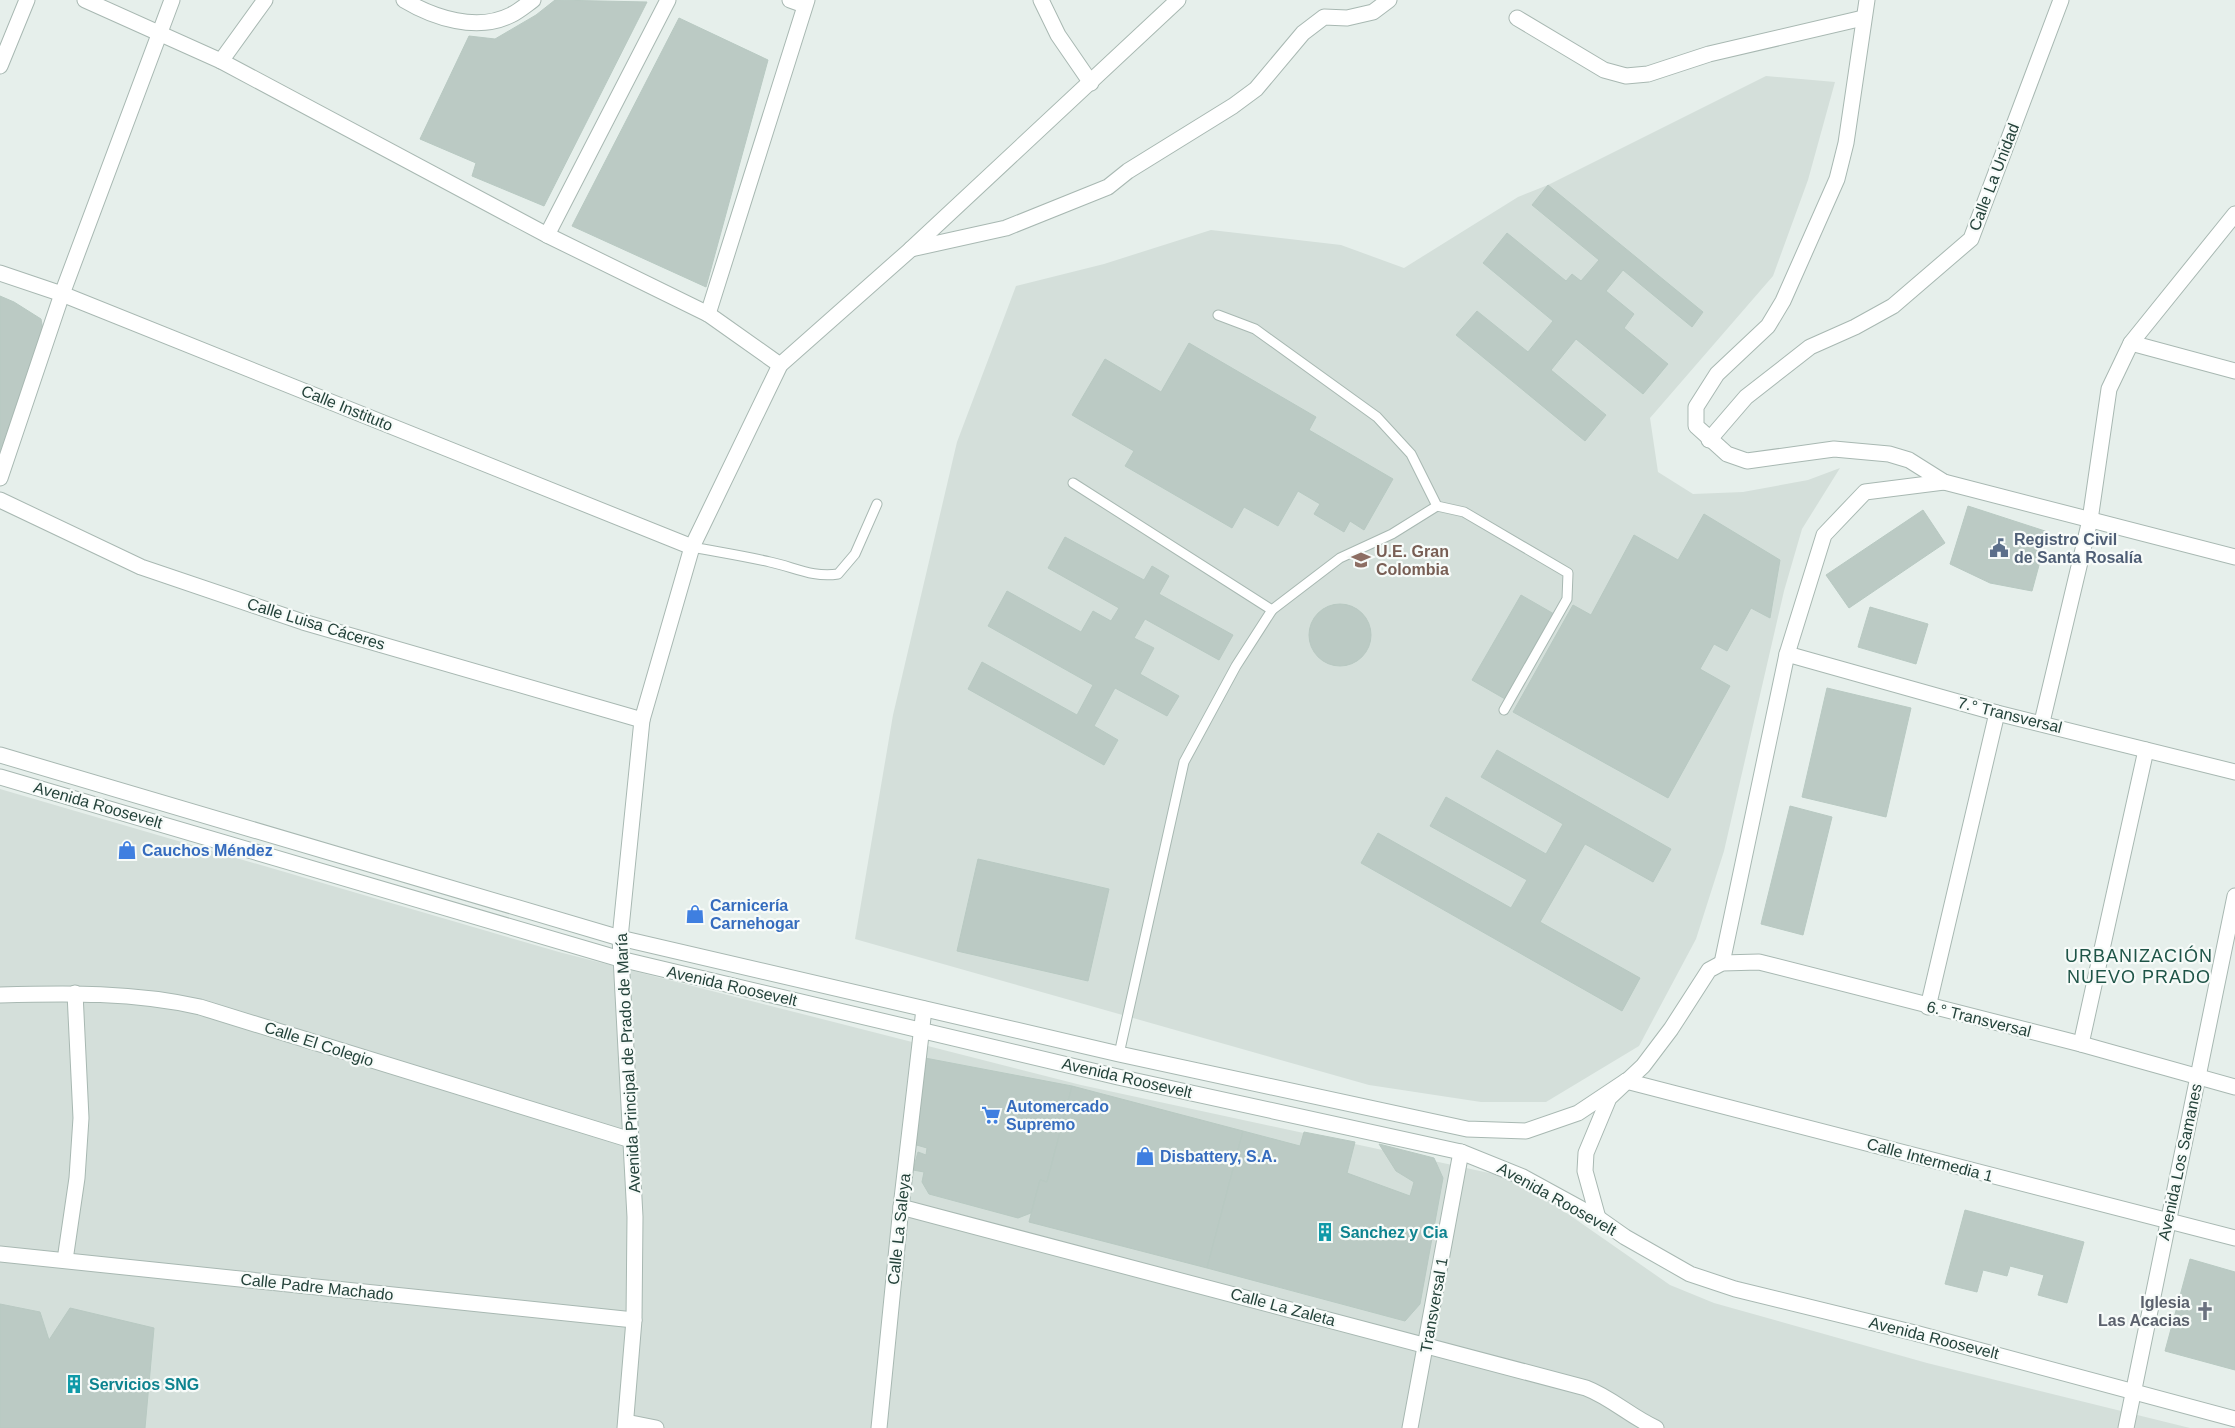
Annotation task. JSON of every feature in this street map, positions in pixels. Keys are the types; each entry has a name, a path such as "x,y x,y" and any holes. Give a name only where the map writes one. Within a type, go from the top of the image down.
{"street":[{"path":"0,66 27,0"},
{"path":"85,0 221,61 547,235 708,314 780,365 910,250 1178,0"},
{"path":"0,478 62,294 172,0"},
{"path":"221,61 265,0"},
{"path":"404,0 419,9 455,20 483,23 510,16 533,0"},
{"path":"547,235 668,0"},
{"path":"1041,0 1058,35 1091,83"},
{"path":"910,250 1006,228 1108,187 1128,171 1233,106 1256,89 1303,33 1324,18 1347,18 1373,12 1389,0"},
{"path":"1867,0 1846,143 1837,179 1783,302 1768,326 1717,374 1696,407 1696,426 1709,440 1727,454 1748,461 1834,449 1889,454 1909,460 1944,482 2235,557"},
{"name":"Calle La Unidad","path":"1709,440 1746,398 1810,347 1855,327 1893,306 1971,238 2061,0"},
{"path":"708,314 800,2"},
{"path":"1517,18 1604,70 1626,76 1648,74 1710,54 1863,18"},
{"path":"2042,722 2090,520 2108,389 2131,343 2235,214"},
{"name":"Calle Instituto","path":"0,273 62,294 692,547"},
{"path":"2131,343 2235,370"},
{"name":"Avenida Principal de Prado de María","path":"625,1425 634,1320 635,1217 620,938 642,720 692,547 780,365"},
{"path":"1598,1218 1585,1171 1586,1153 1609,1098 1643,1066 1660,1044 1709,970 1722,963 1787,654 1824,535 1865,492 1944,482"},
{"name":"Calle Luisa Cáceres","path":"0,500 141,567 302,622 642,720"},
{"name":"7.° Transversal","path":"1787,654 1997,713 2042,722 2235,772"},
{"path":"1928,1006 1997,713"},
{"path":"2081,1044 2146,750"},
{"name":"Avenida Roosevelt","path":"0,755 620,938 1119,1054 1467,1129 1526,1131 1578,1113 1626,1081"},
{"name":"Avenida Roosevelt","path":"0,777 620,959 1118,1077 1461,1152 1523,1177 1598,1218 1625,1237 1690,1274 1795,1304 1915,1333 2235,1418"},
{"path":"171,827 176,807"},
{"name":"Avenida Los Samanes","path":"2126,1428 2166,1222 2232,922 2235,896"},
{"name":"6.° Transversal","path":"1722,963 1759,962 2081,1044 2235,1087"},
{"path":"65,1260 81,1138 81,1099 75,993"},
{"name":"Calle El Colegio","path":"0,995 75,993 156,998 227,1013 372,1062 631,1140"},
{"name":"Calle La Saleya","path":"879,1428 901,1207 924,1009"},
{"name":"Calle Intermedia 1","path":"1626,1081 2166,1222 2235,1238"},
{"name":"Transversal 1","path":"1410,1428 1461,1152"},
{"name":"Calle La Zaleta","path":"901,1207 1427,1344 1586,1388 1609,1399 1638,1419 1656,1428"},
{"name":"Calle Padre Machado","path":"0,1254 634,1320"},
{"path":"625,1425 656,1428"}],"lane":[{"path":"1218,315 1256,329 1377,416 1411,454 1437,506"},
{"path":"1073,483 1272,610"},
{"path":"692,547 749,557 788,566 805,573 824,576 838,574 855,554 877,504"},
{"path":"1119,1054 1184,762 1236,666 1272,610 1340,558 1392,534 1437,506 1464,512 1568,573 1568,599 1504,710"}],"shaded area":[{"name":"U.E. Gran Colombia","path":"1766,76 1835,82 1808,180 1773,276 1650,418 1658,472 1693,494 1743,492 1808,480 1840,468 1802,529 1784,591 1724,851 1696,939 1639,1046 1546,1102 1481,1102 1369,1085 855,939 893,715 957,442 1016,286 1104,264 1211,230 1341,245 1404,268 1518,197 1548,185"},
{"path":"0,789 559,952 1081,1085 1494,1174 1523,1186 1558,1207 1670,1285 1714,1303 1927,1363 2190,1428 0,1428"}],"building":[{"path":"555,0 647,2 544,206 472,176 476,163 420,139 469,36 495,39 536,15"},
{"path":"679,18 768,60 706,287 572,226"},
{"path":"1548,185 1703,312 1692,327 1623,270 1606,291 1634,314 1624,328 1668,364 1643,394 1576,339 1551,370 1606,415 1585,441 1456,335 1477,311 1528,352 1553,321 1483,263 1507,233 1566,281 1572,274 1581,281 1599,260 1532,205"},
{"path":"0,296 14,302 41,319 43,330 0,451"},
{"path":"1189,343 1316,417 1309,430 1393,479 1364,530 1350,521 1344,532 1314,514 1320,504 1298,491 1278,526 1244,507 1232,528 1125,466 1134,451 1072,415 1105,359 1161,392"},
{"name":"Registro Civil de Santa Rosalía","path":"1968,506 2048,532 2032,591 1990,583 1950,564"},
{"path":"1923,510 1945,543 1849,608 1826,575"},
{"path":"1704,514 1780,560 1770,618 1751,608 1727,651 1714,644 1700,669 1730,686 1668,798 1513,712 1573,605 1591,615 1634,535 1678,560"},
{"path":"1065,537 1144,580 1152,566 1169,576 1159,594 1233,635 1219,660 1145,619 1134,638 1154,648 1140,674 1179,696 1167,716 1115,688 1094,726 1118,740 1104,765 968,689 982,662 1077,715 1093,685 988,626 1007,591 1081,632 1093,611 1111,621 1119,608 1048,568"},
{"path":"1521,595 1554,614 1505,699 1472,680"},
{"path":"1340,604 1352,607 1362,613 1368,623 1371,635 1368,647 1362,657 1352,663 1340,666 1328,663 1318,657 1312,647 1309,635 1312,623 1318,613 1328,607"},
{"path":"1870,607 1928,624 1916,664 1858,647"},
{"path":"1827,688 1911,708 1886,817 1802,797"},
{"path":"1497,750 1671,849 1653,882 1585,844 1540,922 1640,978 1622,1011 1361,863 1378,833 1511,908 1527,880 1430,826 1446,797 1546,854 1563,824 1481,777"},
{"path":"1790,806 1832,817 1803,935 1761,924"},
{"path":"978,859 1109,889 1088,981 957,951"},
{"name":"Automercado Supremo","path":"925,1058 1072,1086 1047,1182 1040,1180 1031,1213 1018,1218 929,1194 922,1182 924,1172 913,1170 918,1152 926,1155 927,1148 913,1144"},
{"name":"Disbattery, S.A.","path":"1072,1086 1243,1131 1207,1268 1029,1222 1040,1180 1047,1182"},
{"name":"Sanchez y Cia","path":"1243,1131 1300,1146 1304,1132 1355,1142 1347,1173 1410,1196 1414,1182 1396,1171 1379,1144 1434,1158 1443,1178 1420,1304 1405,1321 1207,1268"},
{"path":"1965,1210 2084,1242 2067,1303 2038,1295 2044,1275 2010,1266 2007,1276 1983,1270 1977,1292 1945,1284"},
{"name":"Iglesia Las Acacias","path":"2190,1259 2235,1272 2235,1370 2165,1351"},
{"name":"Servicios SNG","path":"0,1304 40,1312 49,1340 70,1308 154,1328 145,1428 0,1428"}],"place":[{"name":"Registro Civil de Santa Rosalía","path":"1999,548"},
{"name":"U.E. Gran Colombia","path":"1361,560"},
{"name":"Cauchos Méndez","path":"127,850"},
{"name":"Carnicería Carnehogar","path":"695,914"},
{"name":"Automercado Supremo","path":"991,1115"},
{"name":"Disbattery, S.A.","path":"1145,1156"},
{"name":"Sanchez y Cia","path":"1325,1232"},
{"name":"Iglesia Las Acacias","path":"2205,1311"},
{"name":"Servicios SNG","path":"74,1384"}],"district":[{"name":"URBANIZACIÓN NUEVO PRADO","path":"2139,966"}]}
